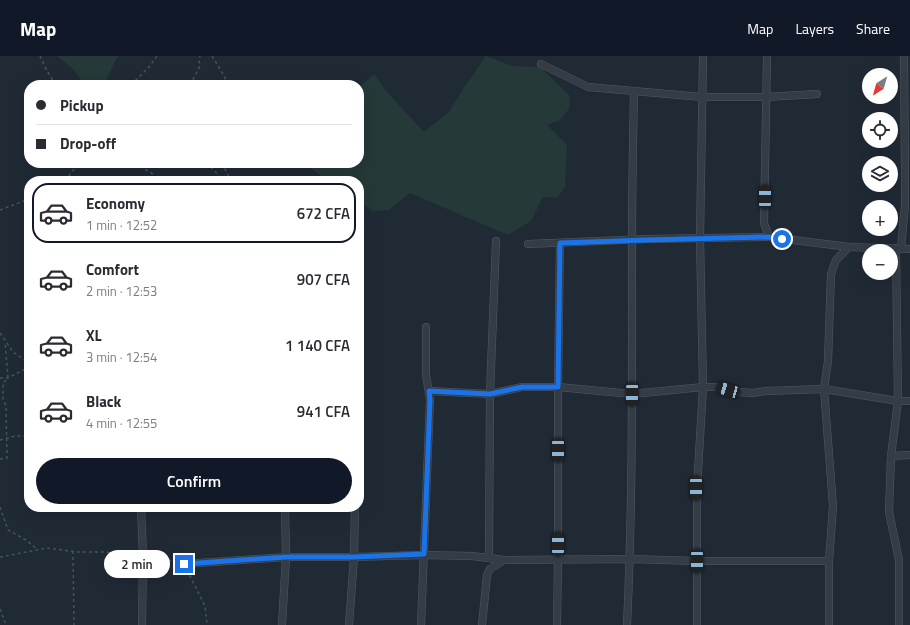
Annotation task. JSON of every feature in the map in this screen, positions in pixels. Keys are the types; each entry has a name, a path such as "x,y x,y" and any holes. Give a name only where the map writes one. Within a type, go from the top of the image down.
{"street":[{"path":"697,625 696,488 703,387 700,238 703,56"},
{"path":"767,56 764,223 769,237"},
{"path":"900,625 899,560 889,512 891,456 898,401 899,248 905,182 904,56"},
{"path":"541,64 588,87 702,97 766,97 817,94"},
{"path":"627,625 630,559 634,91"},
{"path":"528,244 769,237 849,247 910,249"},
{"path":"489,558 490,394 496,241"},
{"path":"557,625 560,243"},
{"path":"829,625 829,561 833,506 824,389 828,361 831,274 836,260 849,247"},
{"path":"421,625 430,400 426,374 426,327"},
{"path":"429,391 490,394 522,387 558,387 632,394 703,387 719,387 738,392 753,393 766,391 824,389 898,401 910,401"},
{"path":"891,456 910,455"},
{"path":"141,512 143,556 142,625"},
{"path":"282,625 286,557 285,512"},
{"path":"349,625 354,557 355,512"},
{"path":"184,564 286,557 354,557 424,554 472,556 504,560 630,559 697,561 829,561"},
{"path":"482,625 487,575 490,569 504,560"}],"path":[{"path":"40,56 53,80"},
{"path":"136,80 149,67 157,56"},
{"path":"193,80 200,66 200,56"},
{"path":"212,56 225,80"},
{"path":"146,168 146,170 153,174 154,176"},
{"path":"213,168 219,176"},
{"path":"0,210 24,201"},
{"path":"0,333 13,352 24,360"},
{"path":"5,342 8,378"},
{"path":"0,459 7,458 6,406 3,383 8,378 24,370"},
{"path":"0,378 8,378"},
{"path":"0,440 15,436 24,436"},
{"path":"0,507 8,530 26,540 37,549"},
{"path":"0,558 47,548 73,552 107,552 115,555 143,556 184,564 205,606 207,625"},
{"path":"73,552 74,625"},
{"path":"0,609 6,625"}],"green space":[{"path":"57,56 119,56 116,59 106,80 80,80 69,66"},
{"path":"486,56 512,66 540,67 570,96 569,109 560,120 547,125 567,145 565,187 557,198 543,197 531,221 508,235 410,193 389,210 373,211 364,205 364,176 322,176 310,168 364,168 364,83 374,74 386,91 424,132 449,112"}],"route":[{"path":"184,564 286,557 354,557 424,554 430,400 429,391 490,394 522,387 558,387 560,243 769,237 782,239"}]}
